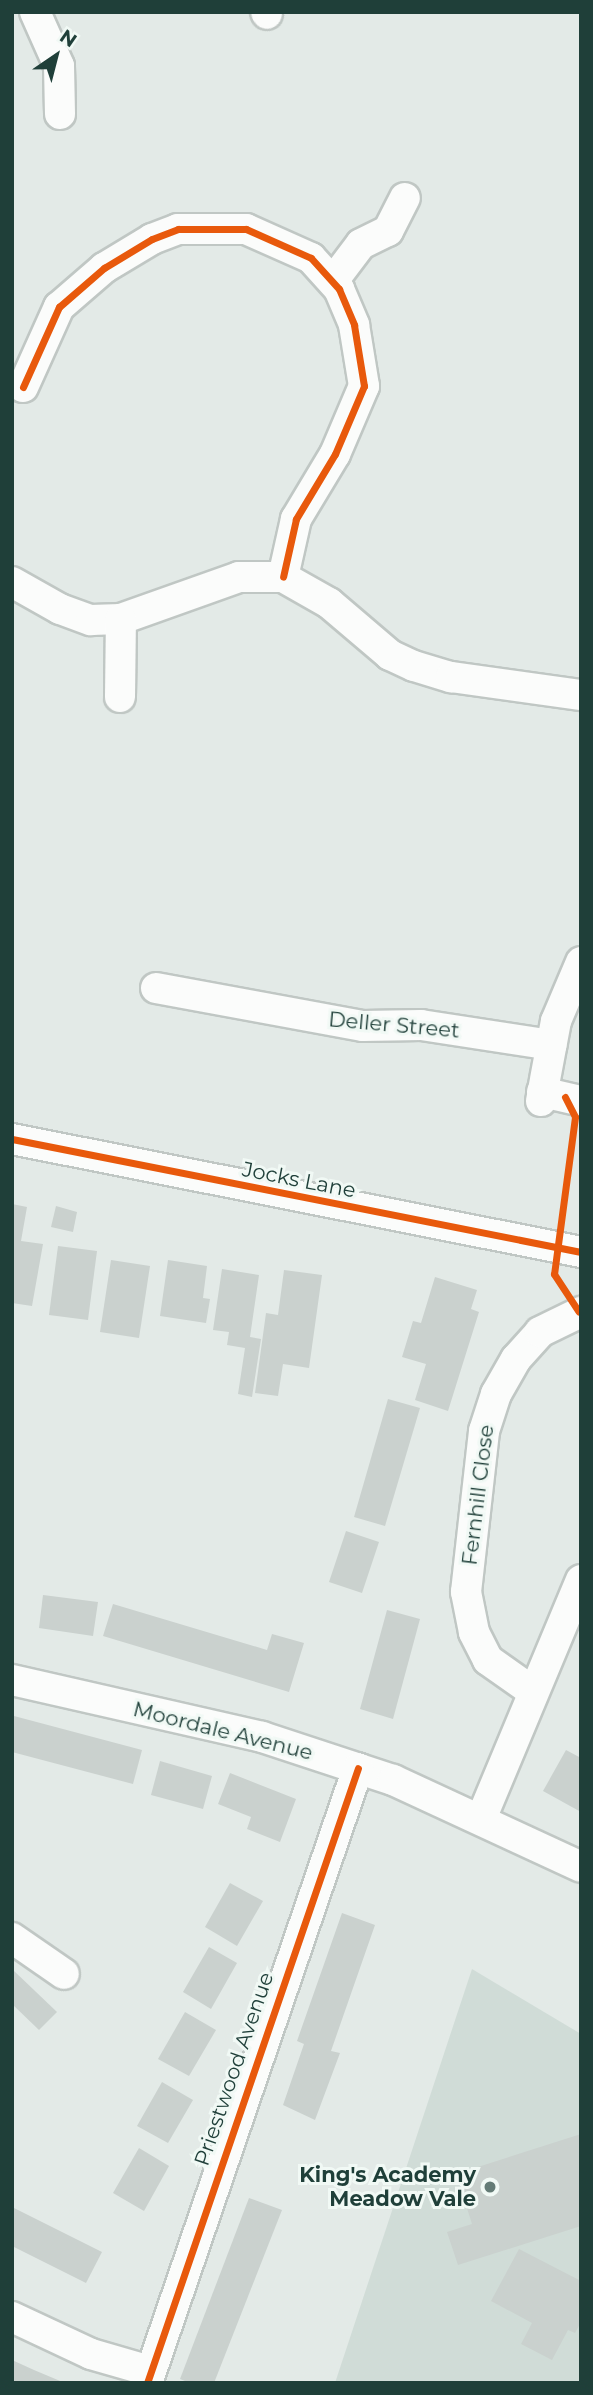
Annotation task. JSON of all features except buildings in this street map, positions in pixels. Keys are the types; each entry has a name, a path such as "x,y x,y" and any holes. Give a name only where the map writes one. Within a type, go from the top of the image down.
{"street":[{"path":"35,12 59,66 60,114"},
{"path":"333,281 361,244 388,231 405,198"},
{"path":"23,387 59,307 123,254 178,229 246,229 272,237 311,258 333,281 354,325 364,386 335,454 296,519 283,577"},
{"path":"12,582 60,609 91,620 121,619 239,577 283,577 329,603 380,647 414,666 452,677 581,695"},
{"path":"120,697 121,619"},
{"path":"581,962 564,994 542,1097 581,1101"},
{"name":"Deller Street","path":"156,988 363,1026 421,1025 551,1045"},
{"name":"Jocks Lane","path":"12,1139 581,1252"},
{"name":"Fernhill Close","path":"532,1691 488,1660 474,1632 466,1592 484,1431 496,1394 516,1359 540,1332 581,1312"},
{"path":"481,1819 532,1691 581,1580"},
{"name":"Moordale Avenue","path":"12,1680 262,1737 358,1768 481,1819 581,1867"},
{"name":"Priestwood Avenue","path":"149,2377 358,1768"},
{"path":"12,1938 64,1975"},
{"path":"12,2317 91,2354 149,2377"}],"shaded area":[{"name":"King's Academy Meadow Vale","path":"472,1969 581,2034 581,2383 335,2383"}],"cycle path":[{"path":"23,387 59,307 104,268 152,239 178,229 246,229 311,258 339,289 354,325 364,386 335,454 296,519 283,577"},
{"path":"565,1097 575,1117 554,1274 579,1312"},
{"path":"12,1139 581,1252"},
{"path":"147,2383 358,1768"}],"place":[{"name":"King's Academy Meadow Vale","path":"490,2187"}]}
